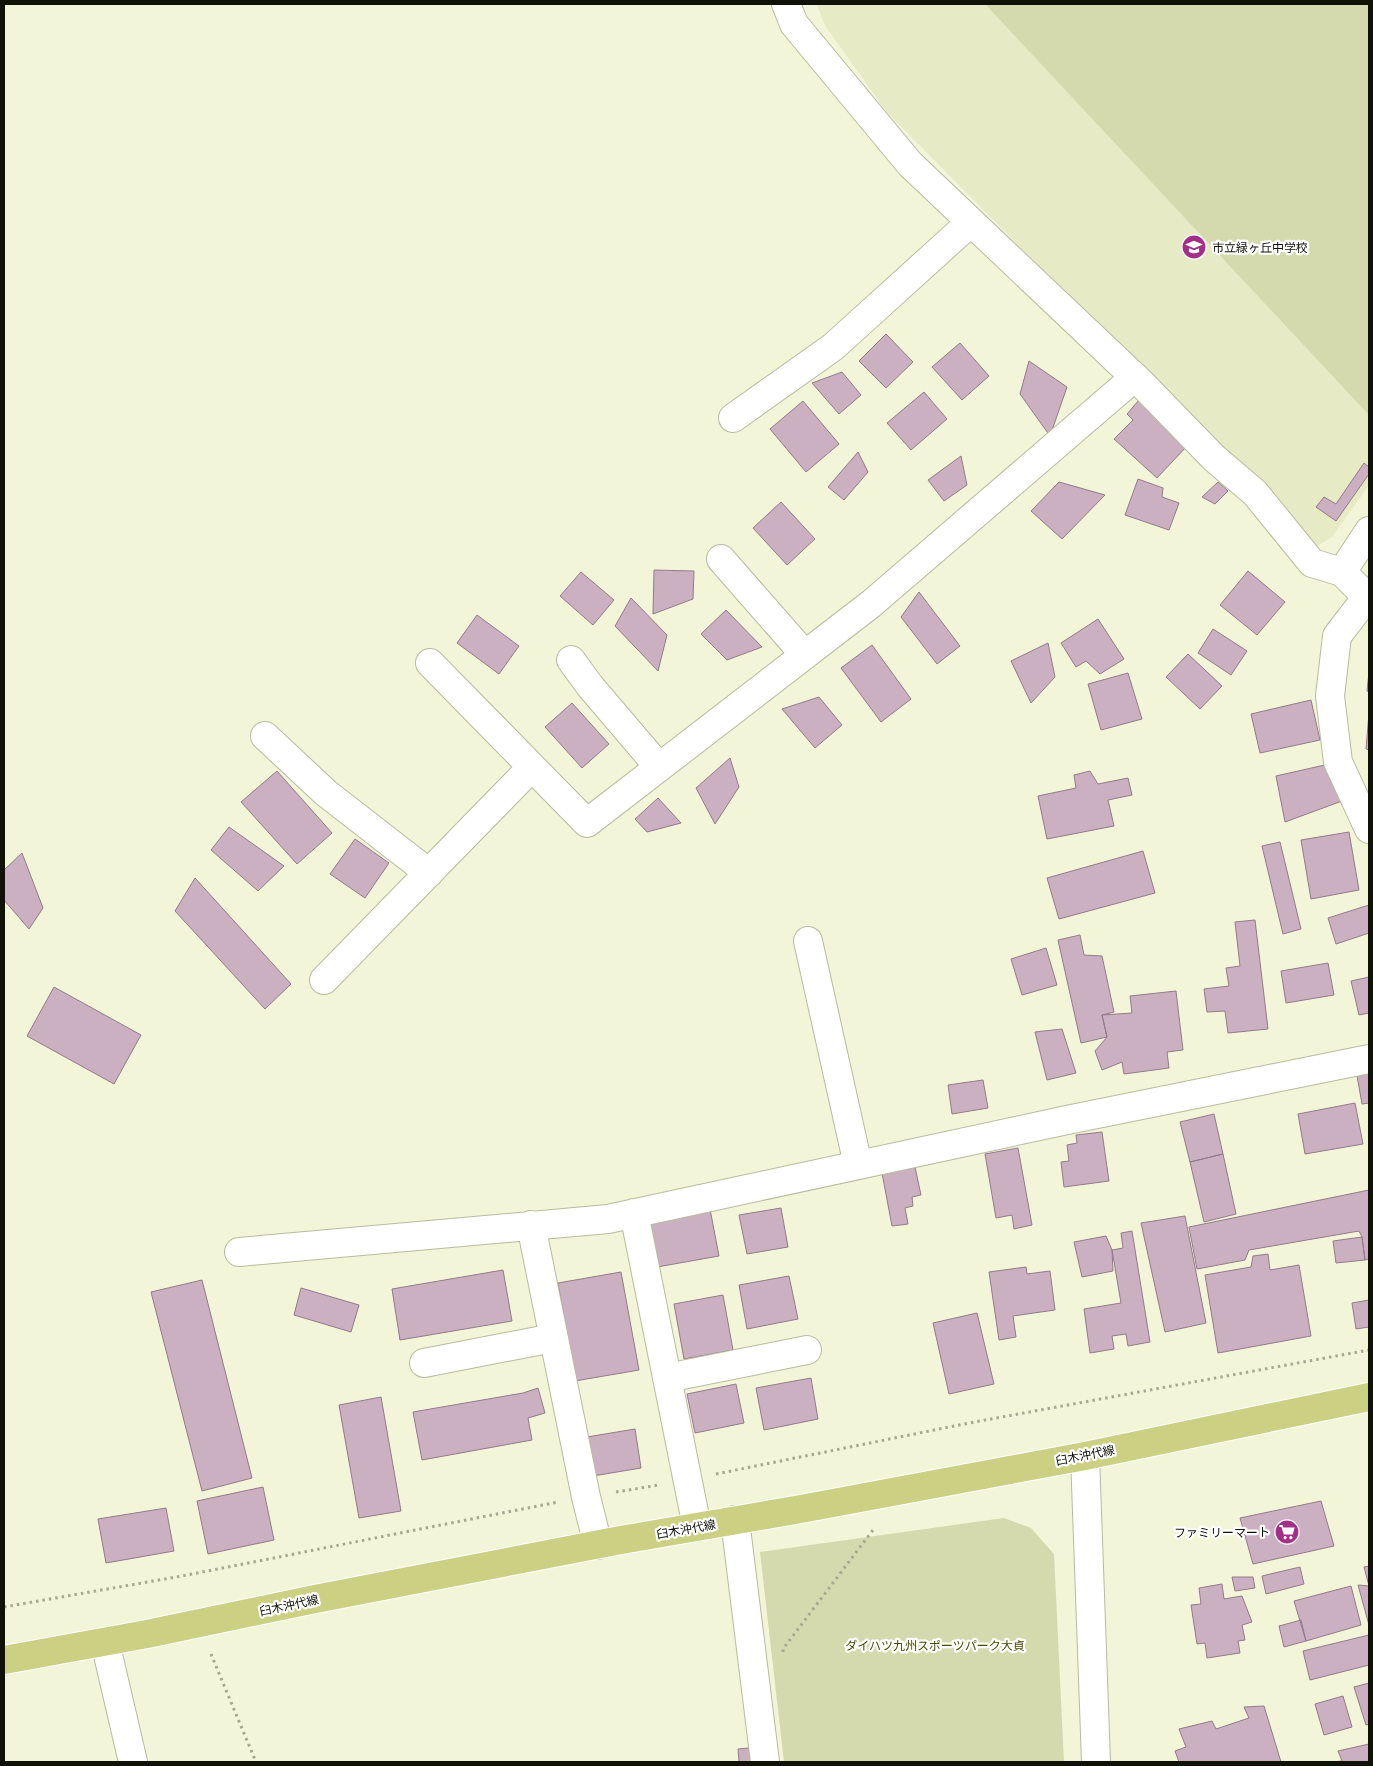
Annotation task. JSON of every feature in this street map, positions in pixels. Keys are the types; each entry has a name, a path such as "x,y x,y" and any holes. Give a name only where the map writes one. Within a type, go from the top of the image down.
{"main road":[{"name":"臼木沖代線","path":"4,1660 105,1642 315,1599 598,1545 1085,1456 1369,1398"}],"street":[{"path":"786,4 794,24 910,164 1135,377 1214,458 1255,493 1312,563 1342,572 1368,597 1337,636 1330,696 1338,762 1369,829"},
{"path":"733,418 833,347 971,222"},
{"path":"430,663 587,823 871,604 1135,377"},
{"path":"1342,572 1369,531"},
{"path":"721,559 805,655"},
{"path":"571,660 590,686 659,768"},
{"path":"265,736 326,793 429,873"},
{"path":"324,980 532,767"},
{"path":"808,941 858,1165"},
{"path":"239,1252 608,1218 1067,1120 1369,1059"},
{"path":"634,1213 697,1527"},
{"path":"530,1226 586,1497 598,1545"},
{"path":"424,1364 553,1338"},
{"path":"667,1378 807,1350"},
{"path":"1085,1456 1096,1762"},
{"path":"735,1520 765,1762"},
{"path":"105,1642 133,1762"}],"path":[{"path":"784,1659 783,1649 873,1530"},
{"path":"211,1654 256,1762"}],"shaded area":[{"name":"市立緑ヶ丘中学校","path":"816,4 1369,4 1369,485 1332,537 1317,546 886,111 826,27"}],"green space":[{"path":"985,4 1369,4 1369,415"},
{"name":"ダイハツ九州スポーツパーク大貞","path":"1004,1518 1031,1528 1054,1554 1064,1762 784,1762 760,1552"}],"building":[{"path":"886,334 913,362 886,388 859,361"},
{"path":"960,343 989,376 962,400 932,367"},
{"path":"1029,361 1067,387 1050,436 1020,394"},
{"path":"842,372 861,395 839,414 812,383"},
{"path":"924,392 947,419 911,450 887,423"},
{"path":"1139,400 1188,445 1157,478 1114,439 1133,420 1127,414"},
{"path":"803,401 839,444 806,472 770,429"},
{"path":"858,452 868,472 844,500 828,487"},
{"path":"961,456 967,485 944,501 928,480"},
{"path":"1364,463 1369,467 1369,474 1336,521 1316,507 1324,497 1336,504"},
{"path":"1138,479 1163,488 1162,497 1179,503 1169,530 1125,515"},
{"path":"1059,482 1105,495 1062,539 1031,511"},
{"path":"1218,482 1228,491 1215,504 1202,497"},
{"path":"781,502 815,539 787,565 753,528"},
{"path":"654,570 694,571 693,599 653,614"},
{"path":"1248,571 1285,602 1257,635 1220,605"},
{"path":"581,572 614,600 593,625 560,596"},
{"path":"919,592 960,646 937,664 901,617"},
{"path":"631,598 667,635 658,671 615,626"},
{"path":"726,610 762,647 727,660 701,634"},
{"path":"477,615 519,646 499,674 457,643"},
{"path":"1098,619 1124,659 1100,674 1086,661 1076,667 1061,643"},
{"path":"1213,629 1247,651 1231,675 1198,653"},
{"path":"1048,643 1055,677 1031,703 1011,661"},
{"path":"872,645 911,699 881,722 841,668"},
{"path":"1188,654 1222,686 1200,709 1166,677"},
{"path":"1369,672 1369,692 1367,691"},
{"path":"1128,673 1142,719 1101,730 1088,684"},
{"path":"819,697 842,725 815,748 782,709"},
{"path":"1311,700 1320,740 1260,753 1251,714"},
{"path":"572,703 609,744 582,768 545,727"},
{"path":"1369,713 1369,750 1366,749"},
{"path":"730,758 739,787 715,824 696,788"},
{"path":"1338,762 1342,801 1285,822 1276,776"},
{"path":"277,771 332,833 297,864 241,802"},
{"path":"1090,771 1098,784 1128,778 1132,795 1108,800 1114,826 1047,839 1038,796 1076,788 1074,775"},
{"path":"658,798 681,823 647,832 635,819"},
{"path":"229,827 284,866 258,891 211,850"},
{"path":"1349,832 1359,890 1311,899 1301,840"},
{"path":"355,839 389,863 365,898 330,874"},
{"path":"1280,842 1301,929 1283,934 1262,846"},
{"path":"1143,851 1155,893 1059,919 1047,878"},
{"path":"22,853 43,908 29,929 4,900 4,870"},
{"path":"195,878 291,984 265,1009 175,911"},
{"path":"1369,905 1369,933 1336,944 1328,918"},
{"path":"1255,920 1268,1029 1228,1033 1225,1011 1207,1012 1204,989 1229,986 1226,968 1240,966 1235,922"},
{"path":"1080,935 1084,955 1102,956 1114,1012 1102,1015 1107,1037 1081,1043 1058,940"},
{"path":"1046,948 1057,985 1022,995 1011,959"},
{"path":"1328,963 1334,995 1286,1003 1281,971"},
{"path":"1369,977 1369,1013 1359,1015 1351,981"},
{"path":"54,987 141,1035 114,1084 27,1036"},
{"path":"1176,991 1183,1050 1167,1052 1169,1068 1124,1074 1122,1062 1102,1070 1095,1051 1107,1037 1102,1015 1132,1013 1130,996"},
{"path":"1062,1029 1076,1073 1047,1080 1035,1032"},
{"path":"1369,1068 1369,1103 1362,1104 1356,1070"},
{"path":"983,1080 988,1108 952,1114 948,1085"},
{"path":"1355,1103 1363,1144 1305,1154 1298,1114"},
{"path":"1214,1114 1223,1154 1190,1162 1180,1122"},
{"path":"1102,1132 1109,1181 1064,1187 1061,1162 1069,1161 1067,1145 1077,1143 1076,1135"},
{"path":"1018,1148 1032,1225 1014,1229 1012,1215 996,1218 985,1154"},
{"path":"1223,1154 1236,1214 1204,1222 1190,1162"},
{"path":"915,1167 921,1195 912,1197 913,1206 905,1208 908,1224 892,1226 882,1173"},
{"path":"1369,1190 1369,1259 1365,1260 1362,1237 1359,1231 1249,1250 1245,1260 1197,1269 1189,1227"},
{"path":"781,1208 788,1247 747,1254 739,1215"},
{"path":"710,1209 719,1256 657,1267 648,1221"},
{"path":"1185,1216 1206,1323 1165,1332 1141,1223"},
{"path":"1132,1231 1150,1342 1128,1346 1126,1334 1112,1336 1114,1349 1090,1353 1084,1309 1121,1303 1112,1250 1123,1248 1121,1233"},
{"path":"1106,1236 1112,1250 1113,1271 1082,1277 1074,1242"},
{"path":"1362,1237 1365,1260 1336,1263 1333,1241"},
{"path":"1268,1254 1270,1270 1299,1265 1311,1336 1218,1353 1205,1275 1251,1267 1253,1256"},
{"path":"1026,1267 1027,1274 1050,1271 1055,1310 1013,1316 1016,1337 999,1340 989,1272"},
{"path":"503,1270 512,1321 400,1340 392,1289"},
{"path":"621,1272 639,1370 575,1381 558,1283"},
{"path":"789,1276 798,1319 747,1329 739,1285"},
{"path":"202,1280 252,1478 202,1491 151,1292"},
{"path":"301,1288 359,1305 351,1332 294,1315"},
{"path":"723,1295 733,1350 684,1359 674,1304"},
{"path":"1369,1300 1369,1327 1356,1329 1352,1303"},
{"path":"977,1313 994,1384 949,1394 933,1323"},
{"path":"811,1378 818,1419 764,1430 756,1388"},
{"path":"736,1384 744,1423 695,1433 687,1394"},
{"path":"538,1388 545,1413 528,1418 532,1440 422,1460 413,1412 523,1393"},
{"path":"381,1397 401,1511 359,1518 339,1405"},
{"path":"635,1429 641,1468 587,1477 581,1438"},
{"path":"263,1487 274,1540 208,1554 197,1501"},
{"name":"ファミリーマート","path":"1321,1501 1334,1546 1253,1564 1240,1518"},
{"path":"166,1508 174,1551 106,1563 98,1519"},
{"path":"1369,1566 1369,1586 1364,1567"},
{"path":"1300,1567 1304,1584 1266,1594 1262,1576"},
{"path":"1232,1577 1253,1577 1255,1588 1235,1591"},
{"path":"1222,1584 1224,1599 1242,1596 1252,1622 1242,1625 1245,1640 1238,1641 1240,1653 1207,1658 1205,1643 1197,1644 1191,1605 1201,1604 1199,1588"},
{"path":"1358,1585 1369,1586 1369,1625"},
{"path":"1351,1586 1361,1625 1306,1641 1294,1601"},
{"path":"1301,1620 1306,1641 1284,1647 1279,1626"},
{"path":"1369,1635 1369,1665 1310,1680 1303,1651"},
{"path":"1369,1683 1369,1724 1366,1725 1354,1687"},
{"path":"1343,1696 1352,1727 1324,1735 1315,1704"},
{"path":"1264,1706 1281,1762 1179,1762 1175,1751 1186,1747 1179,1729 1212,1721 1216,1729 1249,1718 1244,1707"},
{"path":"1369,1744 1369,1762 1332,1762 1342,1761 1338,1751"},
{"path":"759,1747 760,1762 739,1762 738,1749"}],"place":[{"name":"市立緑ヶ丘中学校","path":"1194,247"},
{"name":"ファミリーマート","path":"1287,1532"}]}
